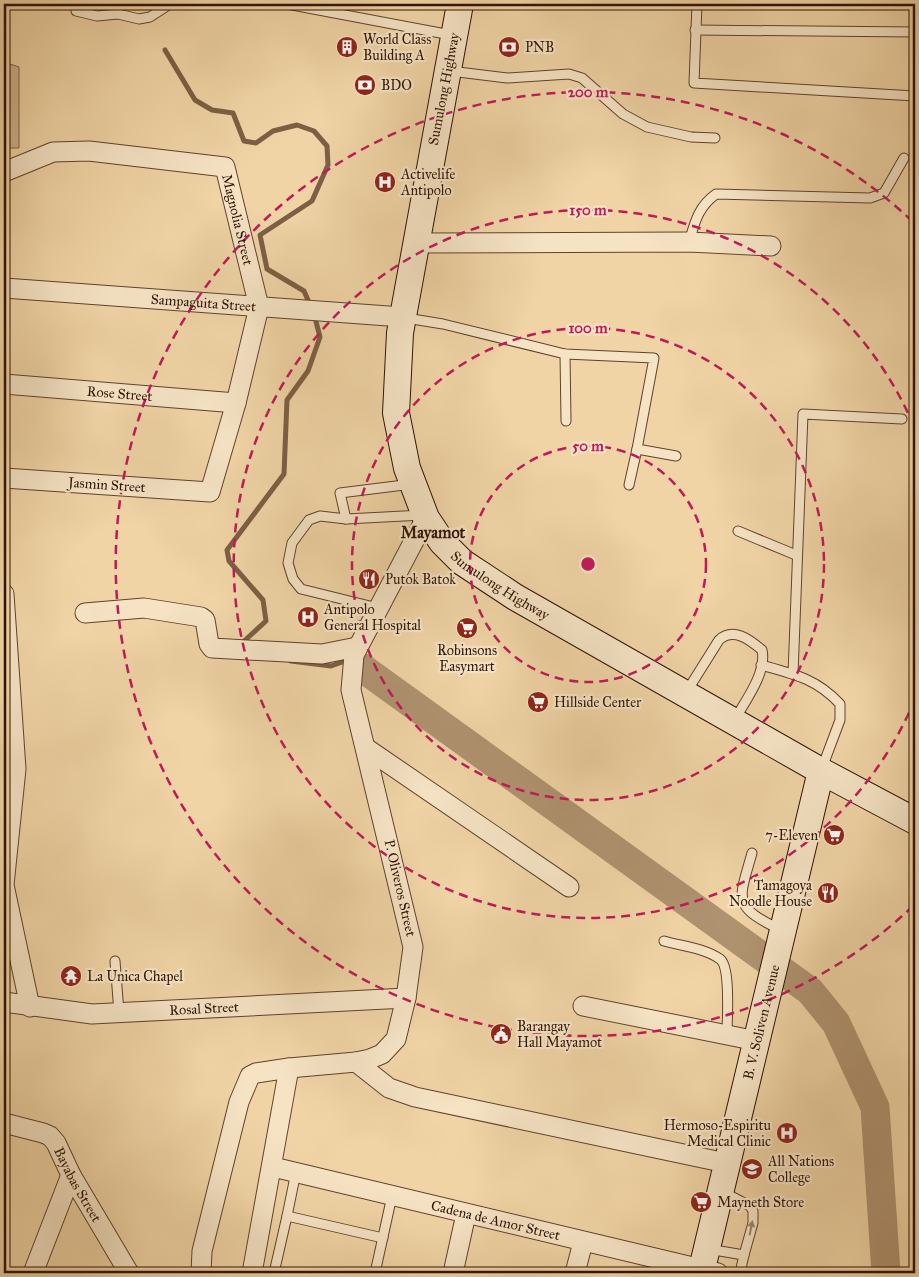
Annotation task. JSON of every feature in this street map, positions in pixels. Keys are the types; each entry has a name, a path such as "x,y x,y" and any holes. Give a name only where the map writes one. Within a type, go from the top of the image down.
{"main road":[{"name":"Sumulong Highway","path":"460,4 402,317 396,413 412,484 425,516 442,542 462,562 515,597 821,771 915,821"},
{"name":"B. V. Soliven Avenue","path":"707,1266 726,1163 821,771"}],"street":[{"name":"Magnolia Street","path":"4,172 52,152 89,151 225,167 259,307 236,403 210,492"},
{"path":"415,243 689,242 771,246"},
{"name":"Sampaguita Street","path":"4,288 259,307 328,310 402,317"},
{"name":"Rose Street","path":"4,384 236,403"},
{"name":"Jasmin Street","path":"4,478 210,492"},
{"name":"P. Oliveros Street","path":"201,1273 202,1251 238,1102 246,1082 256,1073 356,1062 382,1054 396,1039 406,998 414,946 350,690 356,651 425,516"},
{"path":"4,594 10,769 4,885 30,1007"},
{"path":"85,613 144,608 202,617 205,620 209,644 212,648 322,654 356,651"},
{"path":"366,748 569,887"},
{"name":"Rosal Street","path":"4,1002 92,1014 406,998"},
{"path":"583,1006 757,1041"},
{"path":"356,1062 389,1088 416,1097 726,1163"},
{"path":"252,1273 273,1167 289,1068"},
{"name":"Bayabas Street","path":"4,1123 50,1136 56,1143 70,1175 129,1273"},
{"name":"Cadena de Amor Street","path":"273,1167 582,1242 707,1266"},
{"path":"32,1273 70,1175"},
{"path":"453,1273 466,1214"},
{"path":"575,1273 582,1242"}],"lane":[{"path":"76,11 97,16 118,14 139,19 150,17 170,4"},
{"path":"287,4 455,36"},
{"path":"697,4 694,83 915,96"},
{"path":"695,30 915,32"},
{"path":"448,71 507,78 569,74 582,78 622,114 648,127 691,137 715,138"},
{"path":"689,242 697,213 707,200 716,194 870,198 884,193 904,158"},
{"path":"402,317 442,324 565,354 654,358 629,485"},
{"path":"565,354 566,421"},
{"path":"793,674 796,555 803,414 902,419"},
{"path":"637,449 676,456"},
{"path":"346,519 340,493 412,484"},
{"path":"378,608 301,588 294,579 288,563 292,542 309,520 320,516 346,519 425,516"},
{"path":"738,531 796,555"},
{"path":"685,694 719,640 725,634 732,633 741,636 762,650 761,665 756,682 734,722"},
{"path":"761,665 793,674 826,688 840,704 840,720 821,771"},
{"path":"752,853 740,896 745,908 766,923 781,940"},
{"path":"664,941 712,954 722,960 727,971 727,1035"},
{"path":"115,961 119,1013"},
{"path":"274,1273 296,1172"},
{"path":"720,1190 750,1206 753,1211 753,1223 740,1273"},
{"path":"375,1273 392,1196"},
{"path":"287,1216 383,1238"},
{"path":"707,1266 744,1256"}],"shaded area":[{"path":"4,62 19,67 19,148 4,148"}],"waterway":[{"path":"165,50 195,100 212,110 233,113 244,141 256,143 273,131 297,125 314,131 327,146 328,165 312,201 260,235 267,269 304,291 311,307"},
{"path":"242,643 266,621 263,600 229,561 227,550 284,474 287,400 308,371 320,337 314,314"},
{"path":"291,661 331,666 348,660"},
{"path":"361,667 810,991 836,1023 875,1107 886,1273"}],"place":[{"name":"World Class Building A","path":"347,47"},
{"name":"PNB","path":"509,47"},
{"name":"BDO","path":"365,85"},
{"name":"Activelife Antipolo","path":"385,182"},
{"name":"Putok Batok","path":"369,579"},
{"name":"Antipolo General Hospital","path":"308,617"},
{"name":"Robinsons Easymart","path":"467,628"},
{"name":"Hillside Center","path":"538,702"},
{"name":"7-Eleven","path":"834,835"},
{"name":"Tamagoya Noodle House","path":"828,893"},
{"name":"La Unica Chapel","path":"71,976"},
{"name":"Barangay Hall Mayamot","path":"501,1034"},
{"name":"Hermoso-Espiritu Medical Clinic","path":"787,1133"},
{"name":"All Nations College","path":"752,1169"},
{"name":"Mayneth Store","path":"701,1202"}],"district":[{"name":"Mayamot","path":"433,532"}]}
